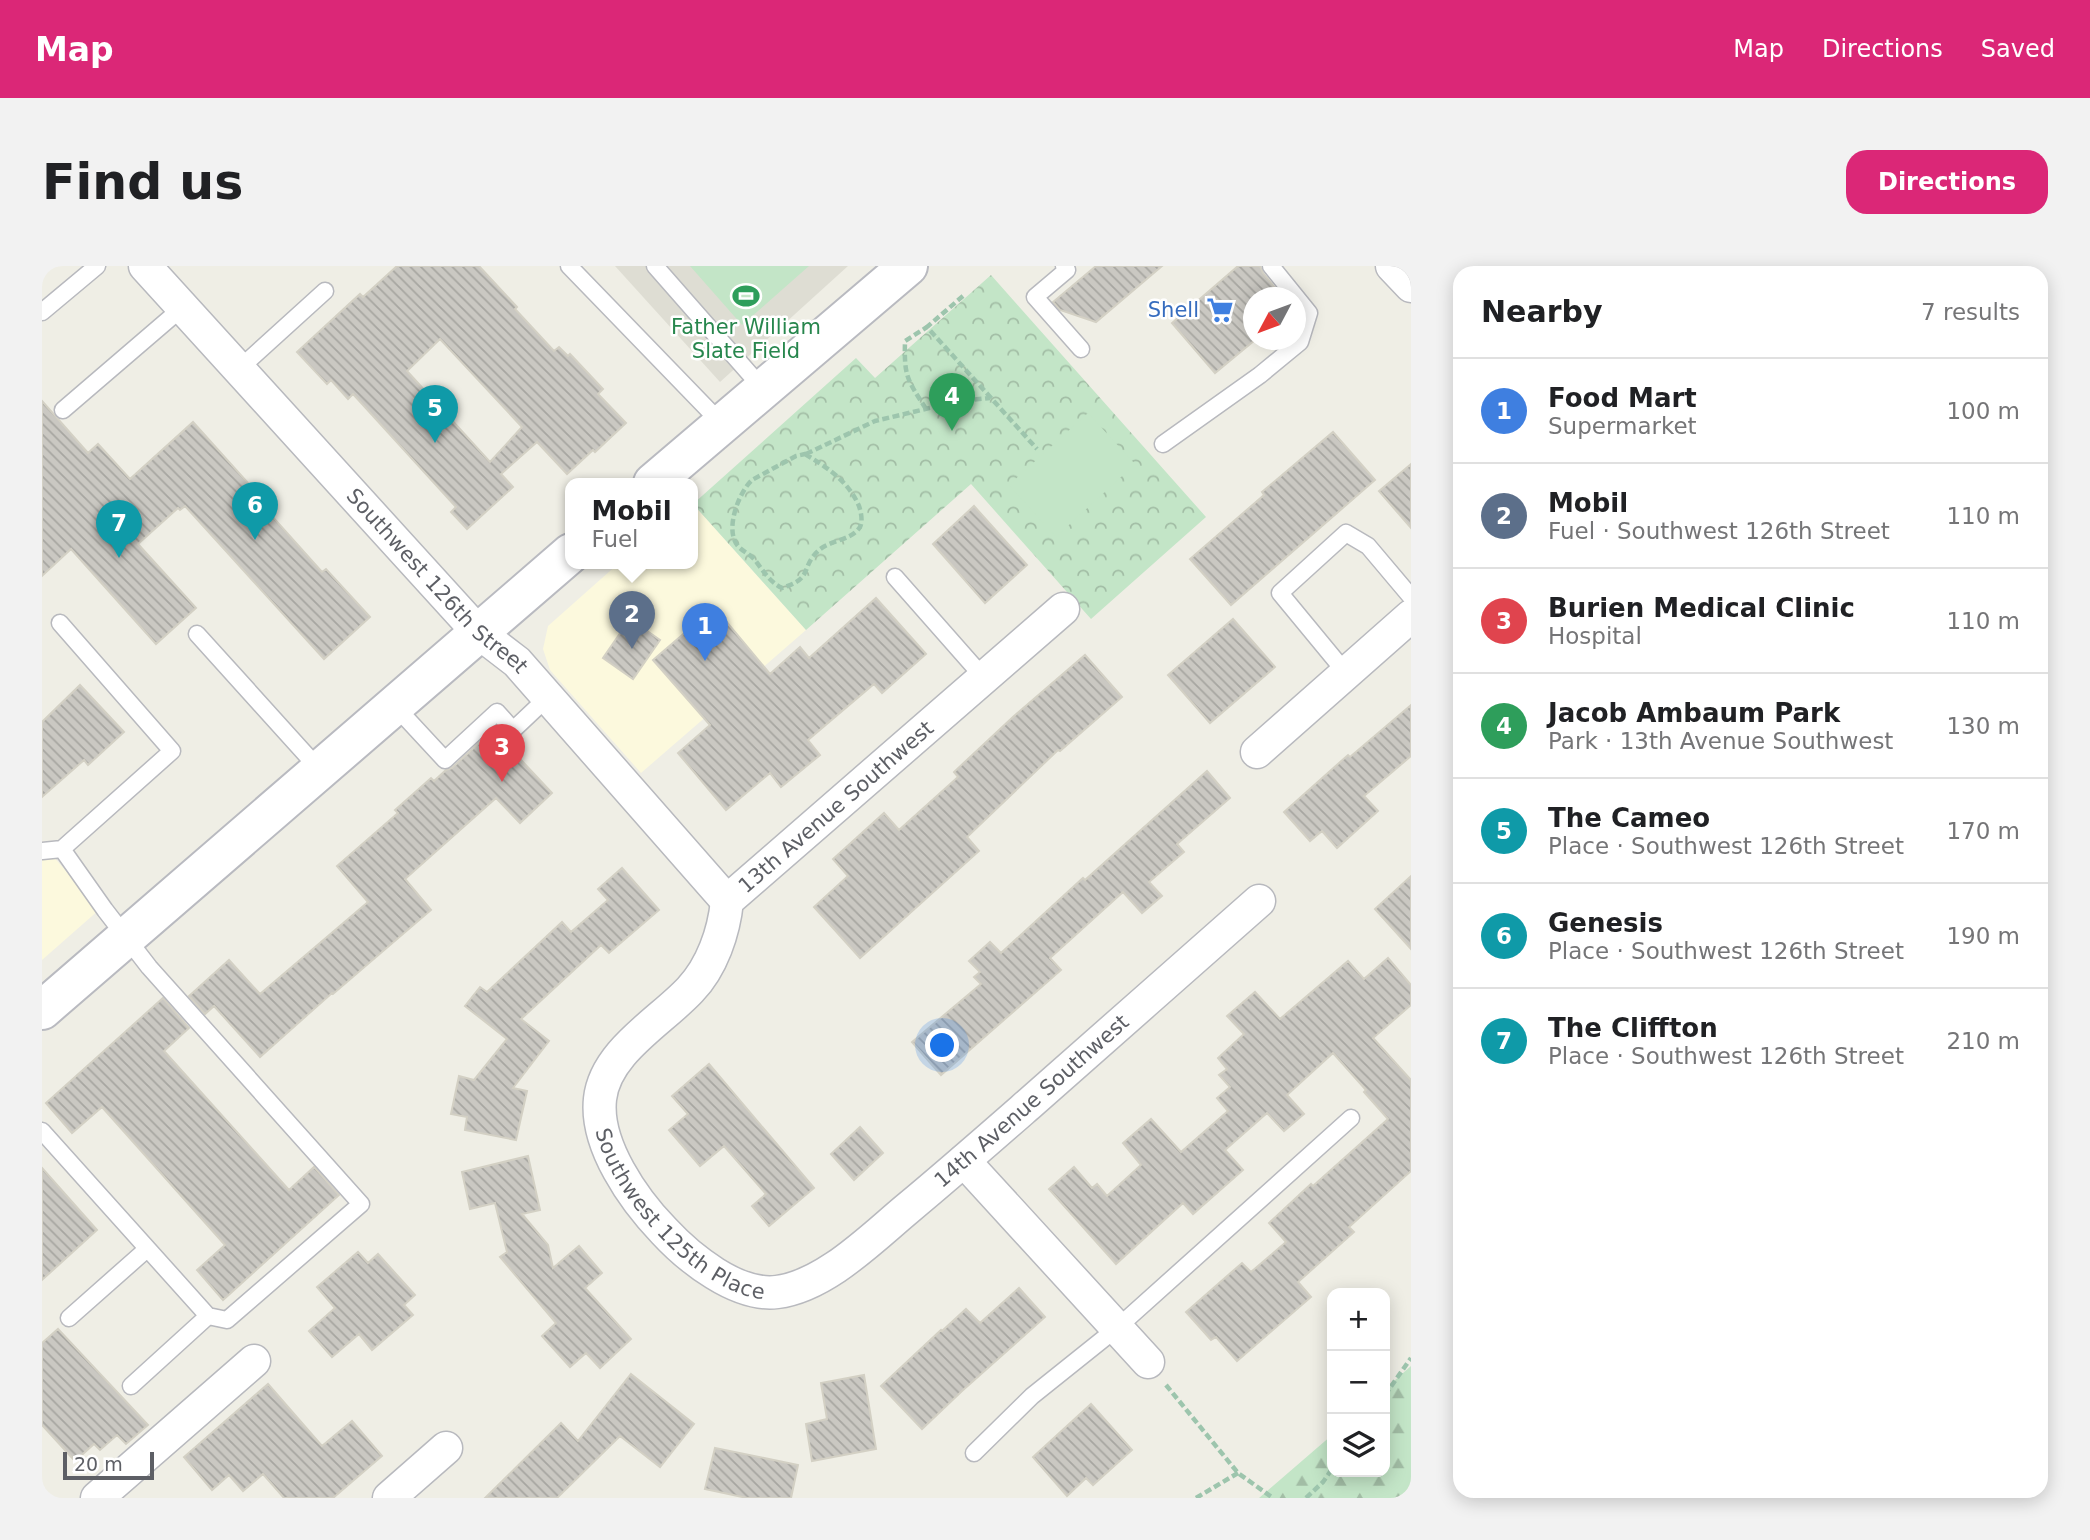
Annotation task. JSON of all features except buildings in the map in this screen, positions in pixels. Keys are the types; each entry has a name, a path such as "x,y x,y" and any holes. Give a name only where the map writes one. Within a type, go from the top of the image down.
{"main road":[{"path":"659,478 908,266"},
{"path":"42,1010 565,558"}],"street":[{"name":"Southwest 126th Street","path":"145,266 478,632 517,662 727,901"},
{"name":"13th Avenue Southwest","path":"600,1098 606,1079 618,1059 640,1034 691,989 706,967 725,919 727,901 1063,609"},
{"path":"1257,752 1411,616"},
{"name":"14th Avenue Southwest","path":"794,1288 847,1259 964,1161 1259,901"},
{"name":"Southwest 125th Place","path":"600,1098 600,1122 620,1172 644,1210 668,1236 711,1273 744,1287 755,1291 776,1292 794,1288"},
{"path":"964,1161 1148,1362"},
{"path":"97,1498 254,1361"},
{"path":"389,1498 446,1448"}],"lane":[{"path":"42,312 97,266"},
{"path":"569,266 722,424"},
{"path":"654,266 763,389"},
{"path":"1163,444 1260,376 1300,342 1309,313 1270,266"},
{"path":"1068,267 1035,297 1081,349"},
{"path":"239,369 325,292"},
{"path":"63,410 183,307"},
{"path":"1346,673 1280,593 1346,533 1368,546 1411,597"},
{"path":"895,577 984,678"},
{"path":"42,851 62,849 172,751 60,623"},
{"path":"197,634 319,769"},
{"path":"394,705 445,760 497,712 513,730 548,697"},
{"path":"42,1131 208,1316 227,1320 361,1204 149,967 105,911 62,849"},
{"path":"974,1452 1032,1396 1117,1328 1351,1118"},
{"path":"69,1318 147,1249"},
{"path":"131,1386 208,1316"}],"path":[{"path":"926,409 908,381 904,367 905,341 927,327 963,296"},
{"path":"927,327 1037,449"},
{"path":"805,454 835,473 847,485 858,503 862,521 852,534 825,545 816,553 810,561 806,575 799,581 782,588 774,584 753,557 736,545 732,520 747,484 796,456 874,421 959,401 991,398"},
{"path":"1390,1388 1411,1358"},
{"path":"1148,1362 1238,1473 1273,1498"},
{"path":"1196,1498 1238,1473"},
{"path":"1306,1498 1327,1476"}],"shaded area":[{"path":"615,266 848,266 720,382"},
{"path":"698,510 806,630 641,773 550,670 543,649 548,626 612,569 698,569"},
{"path":"42,844 100,909 42,960"}],"green space":[{"name":"Father William Slate Field","path":"690,266 809,266 742,325"},
{"path":"991,275 1206,517 1091,619 971,484 806,630 698,510 698,500 856,358 875,378"},
{"path":"1088,413 1135,464 1056,537 1009,485"},
{"path":"1411,1366 1411,1498 1259,1498 1327,1439 1327,1477 1390,1477 1390,1385"}],"place":[{"name":"Father William Slate Field","path":"746,296"},
{"name":"Shell","path":"1220,310"},
{"name":"Jacob Ambaum Park","path":"952,431"},
{"name":"The Cameo","path":"435,443"},
{"name":"Genesis","path":"255,540"},
{"name":"The Cliffton","path":"119,558"},
{"name":"Mobil","path":"632,649"},
{"name":"Food Mart","path":"705,661"},
{"name":"Burien Medical Clinic","path":"502,782"}]}
